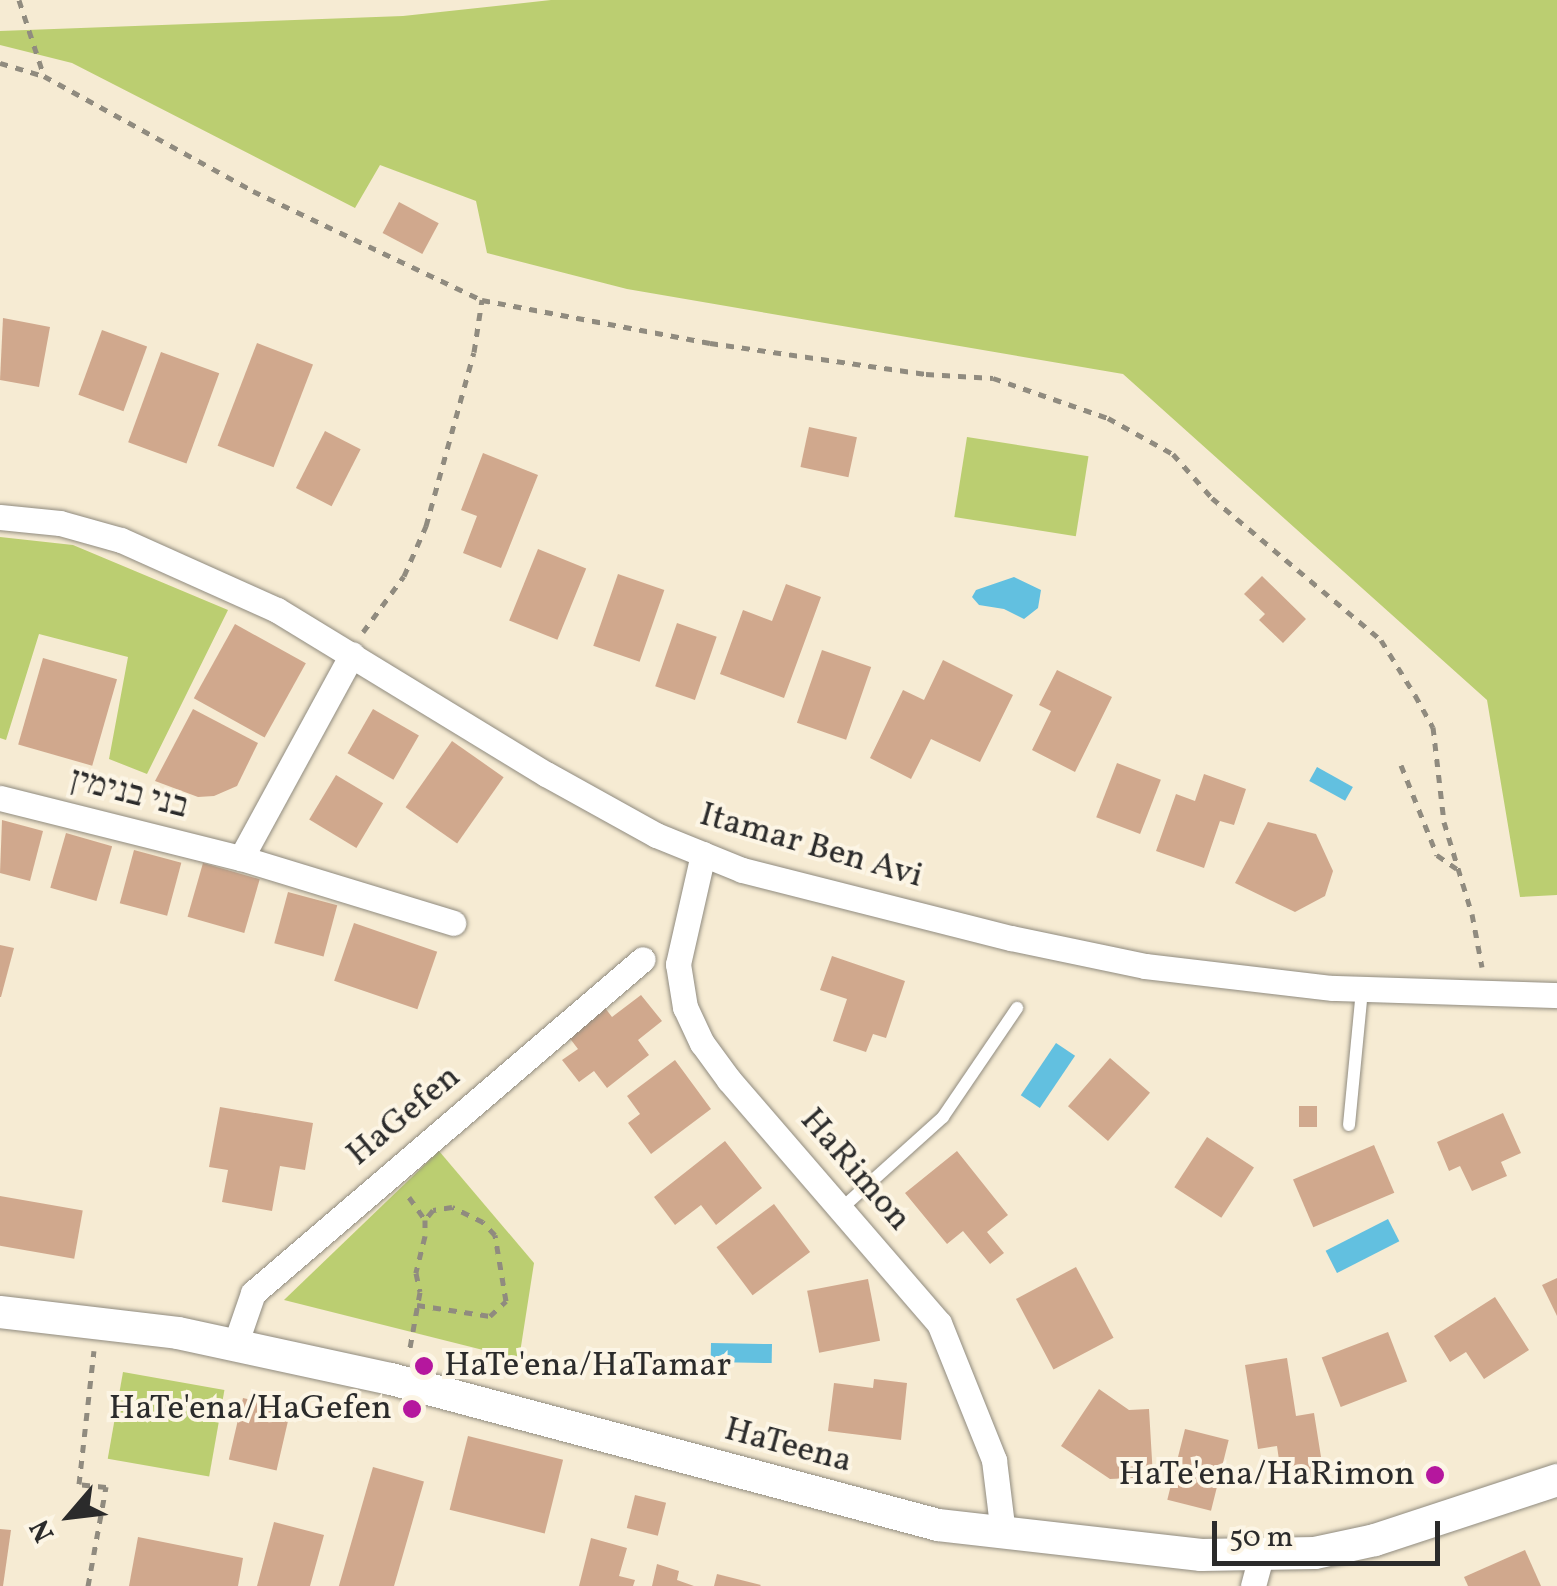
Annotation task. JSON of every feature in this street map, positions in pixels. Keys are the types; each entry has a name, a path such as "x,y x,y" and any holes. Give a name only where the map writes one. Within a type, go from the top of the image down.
{"street":[{"name":"Itamar Ben Avi","path":"0,517 60,522 120,540 277,610 546,774 656,835 761,875 1126,962 1362,989 1557,994"},
{"path":"241,858 352,654"},
{"name":"בני בנימין","path":"0,798 241,858 453,923"},
{"name":"HaRimon","path":"703,854 678,964 685,1007 702,1043 729,1080 938,1323 994,1460 1003,1533"},
{"name":"HaGefen","path":"235,1345 253,1293 643,959"},
{"name":"HaTeena","path":"0,1312 235,1345 391,1379 869,1509 1257,1571 1375,1540 1557,1480"}],"lane":[{"path":"1349,1125 1362,989"},
{"path":"842,1208 943,1118 1017,1008"}],"path":[{"path":"20,0 44,76"},
{"path":"0,63 44,76 252,191 482,300 710,343 926,374 993,378 1108,418 1173,454 1212,498 1381,640 1432,727 1444,822 1486,992"},
{"path":"352,654 364,628 404,576 426,526 474,352 482,300"},
{"path":"1401,765 1437,855 1459,871"},
{"path":"408,1361 425,1220 433,1210 452,1207 484,1222 495,1235 497,1266 507,1294 500,1310 475,1317 417,1304"},
{"path":"88,1586 106,1487 78,1484 98,1323"}],"green space":[{"path":"551,0 1557,0 1557,895 1520,897 1487,700 1123,374 627,289 487,253 476,201 380,165 355,208 72,63 0,45 0,31 403,16"},
{"path":"967,437 1088,456 1076,536 954,517"},
{"path":"0,537 73,545 228,610 147,774 109,759 128,657 39,634 6,740 0,738"},
{"path":"439,1151 534,1263 519,1359 284,1300"},
{"path":"123,1372 224,1390 209,1477 108,1459"}],"water":[{"path":"1014,577 1041,590 1038,608 1024,619 1004,609 979,605 972,597 976,590"},
{"path":"1317,767 1353,787 1345,801 1309,781"},
{"path":"1056,1043 1075,1056 1040,1108 1021,1095"},
{"path":"1388,1219 1399,1241 1337,1273 1326,1251"},
{"path":"711,1343 772,1344 772,1363 711,1362"}],"building":[{"path":"399,202 439,223 422,254 383,233"},
{"path":"3,318 50,327 39,387 0,380"},
{"path":"102,330 147,346 124,411 78,395"},
{"path":"257,343 313,365 274,467 218,446"},
{"path":"161,352 219,373 186,463 128,442"},
{"path":"809,427 857,437 848,477 800,467"},
{"path":"325,431 361,449 332,506 296,488"},
{"path":"483,453 538,475 501,568 463,553 477,516 461,510"},
{"path":"538,549 586,568 557,640 509,620"},
{"path":"618,574 664,590 640,662 593,646"},
{"path":"1262,576 1306,619 1283,643 1259,620 1265,614 1244,594"},
{"path":"786,584 821,597 784,698 720,674 743,610 772,621"},
{"path":"677,623 717,637 695,700 655,686"},
{"path":"235,624 306,663 265,738 194,698"},
{"path":"822,650 871,667 846,740 797,723"},
{"path":"43,658 117,679 92,766 18,745"},
{"path":"943,660 1013,695 980,762 931,739 911,779 870,758 903,690 924,700"},
{"path":"1057,670 1112,697 1075,772 1032,750 1051,711 1039,705"},
{"path":"193,709 258,743 237,786 214,796 198,797 155,781"},
{"path":"373,709 419,736 393,780 348,753"},
{"path":"452,741 504,777 457,843 406,807"},
{"path":"1117,763 1161,780 1140,834 1096,817"},
{"path":"1204,774 1246,789 1234,825 1220,821 1204,868 1156,851 1176,794 1195,801"},
{"path":"336,775 383,803 356,848 309,820"},
{"path":"2,820 43,831 30,881 0,873"},
{"path":"1268,822 1316,834 1333,871 1325,896 1295,912 1235,883"},
{"path":"66,833 112,846 96,901 50,888"},
{"path":"134,850 181,863 167,916 120,903"},
{"path":"203,863 260,879 244,933 188,917"},
{"path":"288,892 337,905 324,956 274,943"},
{"path":"354,923 437,952 417,1009 334,981"},
{"path":"0,945 14,948 1,997 0,997"},
{"path":"832,956 905,981 886,1038 873,1034 866,1052 833,1041 847,999 820,990"},
{"path":"641,995 662,1021 638,1040 649,1055 607,1088 594,1071 579,1082 562,1060 578,1049 565,1032 602,1004 612,1017"},
{"path":"1110,1058 1150,1093 1108,1141 1068,1106"},
{"path":"675,1060 711,1109 651,1154 628,1123 640,1114 627,1096"},
{"path":"1299,1106 1317,1106 1317,1127 1299,1127"},
{"path":"220,1107 313,1123 305,1170 280,1166 272,1211 222,1202 228,1170 209,1167"},
{"path":"1503,1113 1521,1153 1501,1162 1507,1176 1472,1191 1460,1166 1449,1171 1437,1142"},
{"path":"1207,1137 1254,1167 1221,1218 1174,1187"},
{"path":"725,1141 762,1188 716,1225 701,1205 675,1225 654,1197"},
{"path":"1374,1145 1394,1193 1313,1227 1293,1179"},
{"path":"957,1151 1008,1215 987,1232 1004,1253 990,1264 963,1231 947,1244 905,1193"},
{"path":"0,1196 83,1211 74,1259 0,1246"},
{"path":"774,1204 810,1252 753,1295 716,1247"},
{"path":"1076,1267 1114,1338 1054,1370 1016,1299"},
{"path":"1557,1278 1557,1316 1542,1285"},
{"path":"868,1279 880,1341 819,1353 807,1291"},
{"path":"1495,1297 1529,1350 1484,1379 1466,1352 1450,1362 1434,1336"},
{"path":"1388,1332 1407,1381 1341,1407 1322,1357"},
{"path":"1287,1358 1296,1416 1314,1413 1325,1482 1283,1488 1277,1446 1258,1449 1245,1365"},
{"path":"874,1379 907,1383 901,1440 828,1431 834,1383 873,1388"},
{"path":"1099,1389 1129,1410 1149,1409 1153,1477 1110,1479 1061,1446"},
{"path":"243,1398 291,1409 277,1470 229,1459"},
{"path":"1185,1429 1229,1440 1211,1511 1167,1500"},
{"path":"468,1436 563,1460 545,1533 450,1510"},
{"path":"373,1467 424,1482 394,1586 339,1586"},
{"path":"635,1495 666,1503 658,1536 627,1528"},
{"path":"274,1522 324,1535 310,1586 257,1586"},
{"path":"0,1529 11,1530 3,1586 0,1586"},
{"path":"138,1537 243,1558 238,1586 129,1586"},
{"path":"591,1538 627,1548 619,1576 635,1580 633,1586 579,1586"},
{"path":"1525,1550 1541,1586 1468,1586 1464,1577"},
{"path":"657,1564 679,1571 677,1580 694,1586 652,1586"},
{"path":"717,1574 761,1585 714,1586"}],"place":[{"name":"HaTe'ena/HaTamar","path":"424,1366"},
{"name":"HaTe'ena/HaGefen","path":"412,1409"},
{"name":"HaTe'ena/HaRimon","path":"1435,1475"}]}
